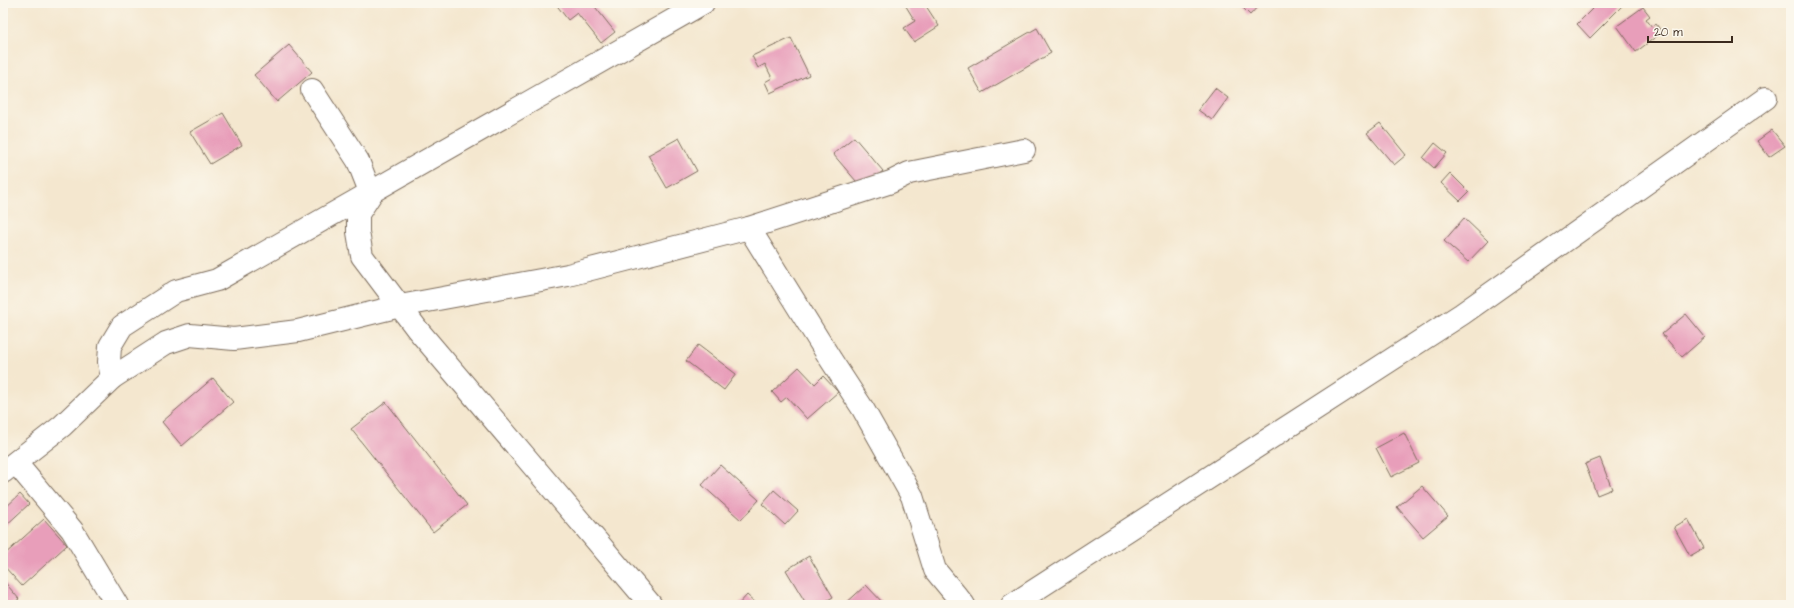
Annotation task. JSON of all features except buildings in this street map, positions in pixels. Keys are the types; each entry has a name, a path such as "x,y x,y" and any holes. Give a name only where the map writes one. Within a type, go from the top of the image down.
{"street":[{"path":"112,378 108,362 110,346 122,326 176,291 217,280 371,194 703,3"},
{"path":"312,90 358,161 371,194"},
{"path":"1012,605 1462,314 1766,98"},
{"path":"117,605 72,530 10,467 62,426 112,378 166,343 190,335 234,339 298,330 400,306 568,275 749,228 891,182 909,174 1024,150"},
{"path":"371,194 358,214 358,232 362,256 416,329 651,605"},
{"path":"749,228 830,360 863,409 912,496 935,570 964,605"}]}
